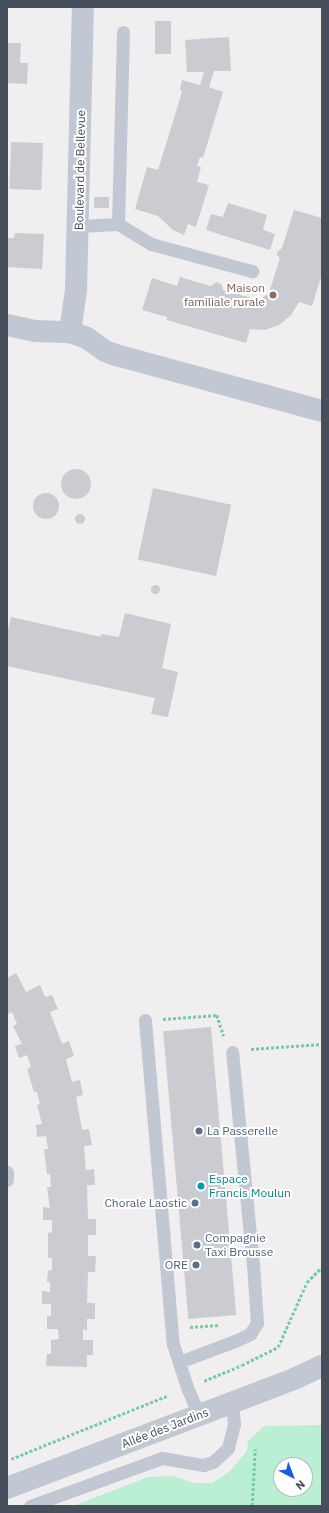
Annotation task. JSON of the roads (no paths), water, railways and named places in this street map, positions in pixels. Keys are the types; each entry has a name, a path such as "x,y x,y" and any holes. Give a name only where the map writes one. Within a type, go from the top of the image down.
{"street":[{"name":"Boulevard de Bellevue","path":"70,332 76,303 84,7"},
{"path":"7,325 36,331 70,332 88,338 105,350 116,355 322,411"},
{"name":"Allée des Jardins","path":"7,1488 296,1378 322,1366"}],"lane":[{"path":"118,224 123,32"},
{"path":"78,226 118,224 151,244 252,271"},
{"path":"145,1020 173,1344 187,1387 199,1415"},
{"path":"179,1362 250,1334 257,1323 232,1052"},
{"path":"7,1172 7,1180"},
{"path":"30,1506 162,1458 203,1465 213,1462 228,1448 234,1424 232,1402"}],"place":[{"name":"Maison familiale rurale","path":"273,295"},
{"name":"La Passerelle","path":"199,1131"},
{"name":"Espace Francis Moulun","path":"201,1186"},
{"name":"Chorale Laostic","path":"195,1203"},
{"name":"Compagnie Taxi Brousse","path":"197,1245"},
{"name":"ORE","path":"196,1265"}]}
